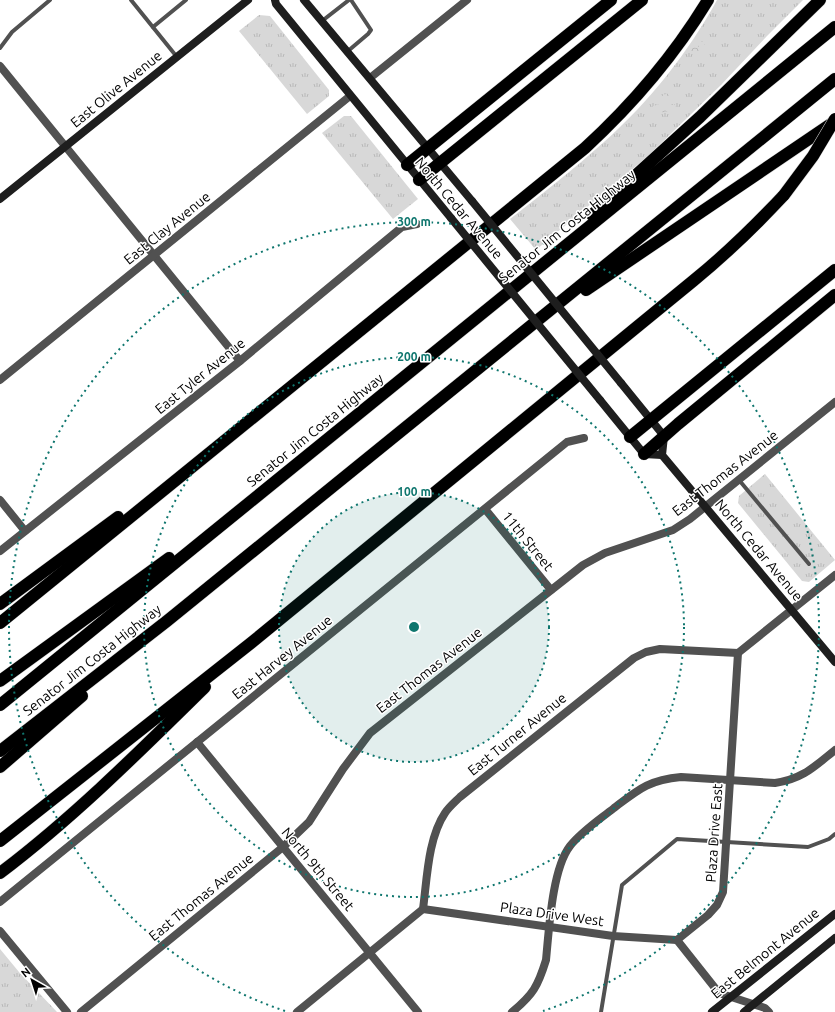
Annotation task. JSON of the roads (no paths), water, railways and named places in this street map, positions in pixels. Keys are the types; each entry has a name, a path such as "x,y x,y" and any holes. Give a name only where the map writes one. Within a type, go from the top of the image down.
{"highway":[{"path":"407,166 611,0"},
{"path":"419,180 642,0"},
{"path":"0,623 585,148 652,80 674,52 708,0"},
{"path":"495,303 679,137 820,0"},
{"name":"Senator Jim Costa Highway","path":"0,705 835,27"},
{"name":"Senator Jim Costa Highway","path":"0,751 167,622 835,79"},
{"path":"519,336 835,120"},
{"path":"0,841 251,643 711,267 758,224 784,195 813,156 835,120"},
{"path":"630,437 835,270"},
{"path":"644,454 835,295"},
{"path":"0,604 243,426"},
{"path":"0,680 283,475"},
{"path":"0,767 167,622"},
{"path":"0,873 39,842 95,793 251,643"}],"main road":[{"name":"East Olive Avenue","path":"0,199 248,0"},
{"name":"North Cedar Avenue","path":"275,0 276,4 350,96 644,454"},
{"name":"North Cedar Avenue","path":"304,0 441,163 664,436"},
{"path":"644,454 662,455 664,436"},
{"name":"North Cedar Avenue","path":"662,455 835,662"},
{"name":"East Belmont Avenue","path":"712,1012 835,914"},
{"path":"744,1012 835,938"}],"street":[{"path":"370,78 467,0"},
{"path":"0,66 240,361"},
{"name":"East Clay Avenue","path":"0,380 350,96"},
{"name":"East Tyler Avenue","path":"0,551 240,361 402,227 417,224"},
{"name":"East Thomas Avenue","path":"81,1012 283,848 309,822 343,769 370,733 583,565 605,553 673,530 705,507 835,402"},
{"name":"East Harvey Avenue","path":"0,902 567,442 584,438"},
{"path":"0,500 26,531"},
{"name":"11th Street","path":"485,509 551,590"},
{"path":"738,653 835,575"},
{"name":"East Turner Avenue","path":"423,909 432,841 437,826 446,812 460,797 634,658 646,652 660,649 738,653"},
{"name":"Plaza Drive East","path":"677,940 708,915 717,905 723,892 738,653"},
{"name":"North 9th Street","path":"197,742 418,1012"},
{"path":"512,1012 529,997 536,987 546,960 549,927 557,874 563,858 570,846 580,835 637,790 651,782 666,778 681,777 775,782 788,781 810,770 835,750"},
{"path":"297,1012 423,909"},
{"name":"Plaza Drive West","path":"423,909 613,936 677,940"},
{"path":"0,931 66,1012"},
{"path":"677,940 719,993 765,1008 769,1012"}],"lane":[{"path":"0,48 12,32 50,0"},
{"path":"132,0 177,57"},
{"path":"153,27 186,0"},
{"path":"322,21 350,0 371,30 348,51"},
{"path":"739,480 809,564"},
{"path":"601,1012 622,885 677,839 808,846 829,839 835,834"}]}
